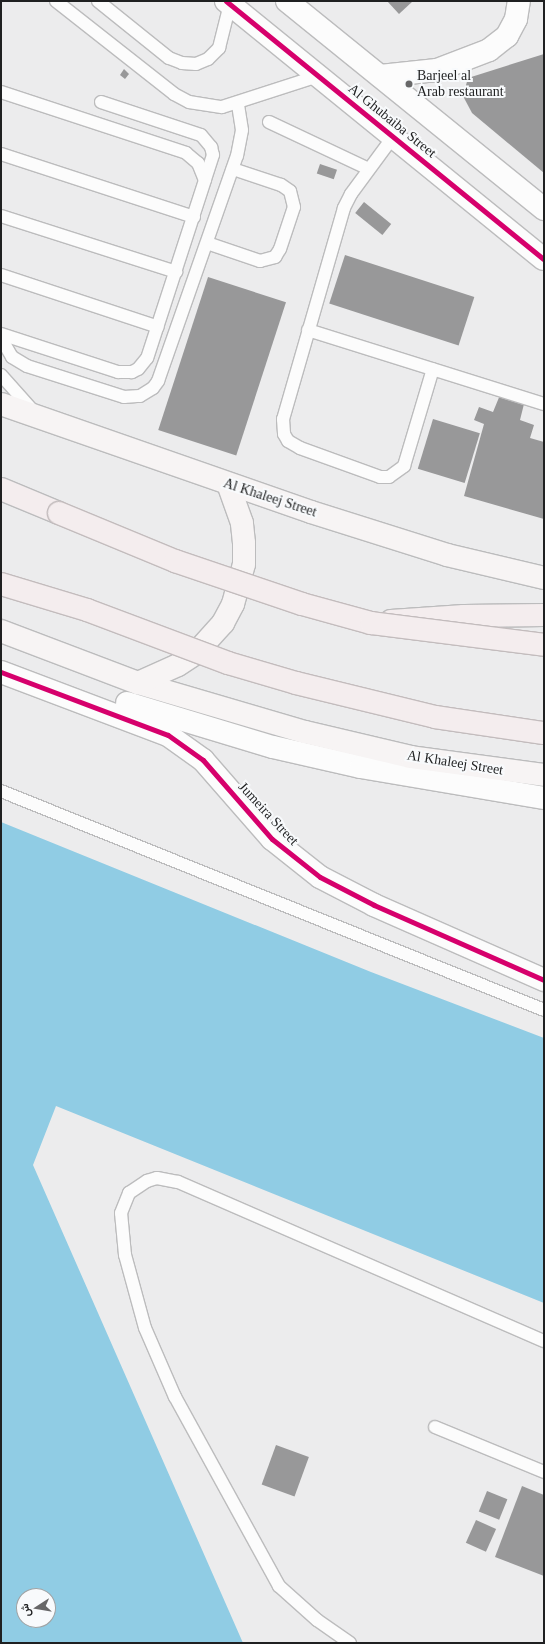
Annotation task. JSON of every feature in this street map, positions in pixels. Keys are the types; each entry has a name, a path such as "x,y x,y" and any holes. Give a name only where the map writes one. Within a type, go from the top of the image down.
{"highway":[{"path":"1,489 227,580 371,623 544,645"},
{"path":"1,584 86,610 154,638 228,663 296,683 435,717 544,733"},
{"path":"371,623 464,616 544,615"}],"main road":[{"name":"Al Khaleej Street","path":"1,404 228,484 447,555 544,578"},
{"path":"138,683 178,665 195,654 219,628 233,604 244,564 244,543 242,523 228,484"},
{"name":"Al Khaleej Street","path":"1,631 138,683 222,709 358,745 464,766 544,776"}],"street":[{"name":"Al Ghubaiba Street","path":"287,1 544,209"},
{"path":"380,76 437,70 489,50 507,36 516,19 520,1"},
{"name":"Al Ghubaiba Street","path":"228,3 544,259"},
{"path":"1,657 99,694 272,746 398,774 544,798"},
{"name":"Jumeira Street","path":"1,672 168,735 203,760 272,839 320,877 374,905 544,980"}],"lane":[{"path":"56,1 174,94 205,107 222,107 238,104 318,76"},
{"path":"98,1 169,58 189,64 208,59 219,48 228,3"},
{"path":"1,92 186,153 198,163 205,180"},
{"path":"1,334 125,373 132,372 144,364 158,327 213,155 211,147 201,135 102,102"},
{"path":"1,338 12,357 27,366 124,397 132,398 148,393 158,381 233,169 242,130 238,104"},
{"path":"269,122 369,169"},
{"path":"393,137 369,169 344,208 283,419 284,434 288,441 300,448 380,477 394,474 404,466 433,369"},
{"path":"1,154 194,217"},
{"path":"207,242 260,261 275,257 280,249 294,207 290,191 281,185 233,169"},
{"path":"1,216 176,272"},
{"path":"1,275 158,327"},
{"path":"308,330 542,401"},
{"path":"1,375 41,418"},
{"path":"1,791 544,1010"},
{"path":"350,1643 317,1620 279,1586 175,1397 145,1328 125,1255 121,1213 130,1193 147,1181 157,1178 178,1182 544,1341"},
{"path":"435,1427 544,1472"}],"water":[{"path":"1,822 371,972 544,1038 544,1303 56,1106 33,1165 243,1643 1,1643"}],"building":[{"path":"387,1 413,1 399,14"},
{"path":"544,54 544,173 472,113 463,96 468,78"},
{"path":"124,69 129,74 125,79 120,75"},
{"path":"320,164 337,170 334,179 317,173"},
{"path":"364,202 391,224 382,235 355,213"},
{"path":"345,255 474,297 459,346 329,304"},
{"path":"208,277 286,302 236,455 158,430"},
{"path":"500,395 524,404 520,420 534,425 530,438 544,442 544,519 464,496 484,424 474,420 479,407 493,412"},
{"path":"433,419 480,433 465,483 418,469"},
{"path":"276,1445 309,1457 295,1496 262,1484"},
{"path":"522,1486 544,1495 544,1576 495,1557"},
{"path":"487,1491 507,1499 499,1520 479,1511"},
{"path":"476,1520 496,1529 486,1552 466,1543"}],"cycle path":[{"path":"226,1 544,259"},
{"path":"1,672 168,735 203,760 272,839 320,877 374,905 544,980"}],"place":[{"name":"Barjeel al Arab restaurant","path":"409,84"}]}
